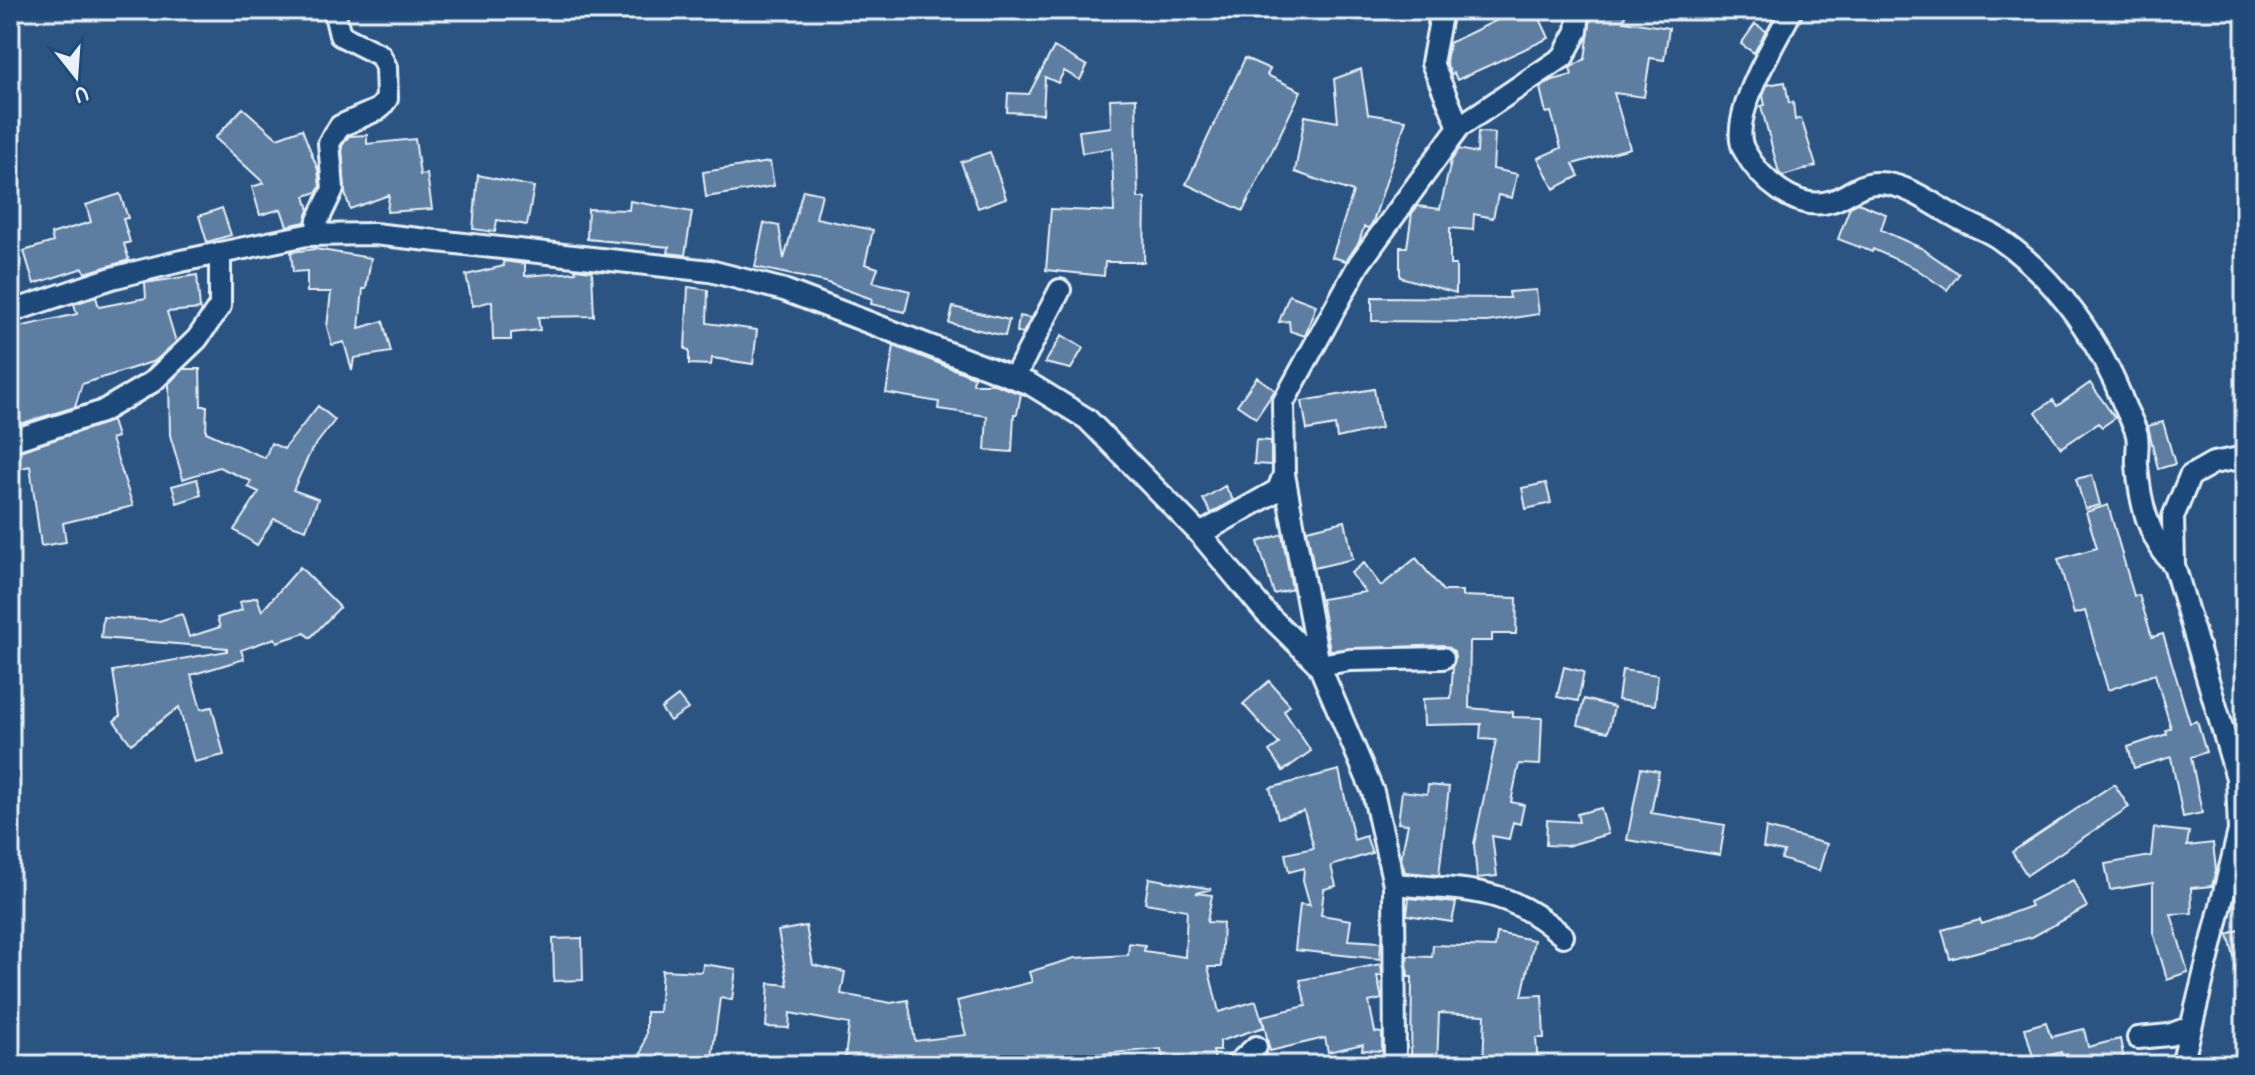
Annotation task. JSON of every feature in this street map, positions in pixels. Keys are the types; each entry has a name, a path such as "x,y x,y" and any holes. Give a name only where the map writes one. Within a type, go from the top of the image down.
{"street":[{"path":"316,235 318,220 333,189 329,143 340,126 379,109 387,99 386,67 380,55 340,35 334,21 334,10"},
{"path":"1442,10 1432,63 1459,127"},
{"path":"1395,1065 1394,884 1373,792 1319,665 1284,474 1280,415 1290,387 1359,264 1459,127 1563,57 1577,31 1579,10"},
{"path":"1792,10 1752,89 1743,120 1741,146 1758,173 1785,194 1809,202 1831,201 1857,185 1892,184 1988,231 2032,264 2094,339 2116,382 2137,435 2137,463 2145,515 2157,547 2174,565"},
{"path":"10,312 112,278 316,235 374,234 710,271 784,290 1014,378 1087,419 1200,534 1265,612 1319,665"},
{"path":"10,441 101,412 152,382 197,339 220,306 220,253"},
{"path":"1014,378 1060,290"},
{"path":"2182,1065 2239,831 2241,781 2174,565 2173,517 2185,483 2197,470 2213,463 2245,457"},
{"path":"1200,534 1272,495 1284,474"},
{"path":"1319,665 1350,660 1443,658"},
{"path":"1394,884 1504,897 1533,911 1563,936"},
{"path":"2138,1038 2169,1035 2191,1027"},
{"path":"1236,1065 1256,1047"}],"building":[{"path":"1536,10 1549,38 1457,80 1454,73 1451,75 1446,62 1449,43 1512,13 1514,18"},
{"path":"1592,10 1626,10 1624,21 1669,28 1664,60 1650,58 1644,97 1614,93 1630,148 1573,164 1579,176 1554,189 1538,158 1561,148 1551,112 1546,113 1540,88 1553,80 1572,75 1570,68 1585,59"},
{"path":"1755,24 1766,31 1754,53 1741,44"},
{"path":"1054,47 1087,66 1080,80 1064,71 1058,83 1045,77 1043,114 1007,112 1008,93 1029,94"},
{"path":"1245,58 1270,69 1267,75 1301,91 1243,211 1186,184"},
{"path":"1361,69 1368,114 1406,120 1373,222 1369,228 1364,227 1359,242 1346,261 1332,257 1353,192 1295,172 1305,116 1338,122 1334,79"},
{"path":"1785,82 1789,103 1793,102 1795,120 1801,118 1816,166 1783,176 1779,173 1761,106 1765,105 1763,96 1767,85"},
{"path":"1136,98 1138,198 1145,198 1144,262 1105,262 1104,276 1046,270 1051,209 1114,212 1112,148 1082,153 1079,131 1111,127 1110,99"},
{"path":"243,108 277,138 302,129 318,170 320,187 317,192 305,196 309,210 305,222 287,226 281,209 260,215 252,187 264,183 215,138"},
{"path":"1478,132 1495,133 1493,169 1517,174 1512,198 1498,195 1493,218 1474,214 1473,230 1450,228 1450,265 1456,265 1456,293 1400,277 1400,247 1407,247 1412,213 1418,206 1440,209 1451,161 1459,149 1477,153"},
{"path":"367,135 367,144 415,139 420,175 427,174 432,209 387,212 389,195 350,209 345,193 342,146 349,136"},
{"path":"990,152 1006,198 978,208 961,162"},
{"path":"770,162 774,186 706,197 703,172"},
{"path":"478,175 534,187 527,225 497,220 495,232 473,229"},
{"path":"803,190 822,194 816,218 873,230 865,264 878,268 873,282 910,291 905,312 871,304 872,299 825,282 755,267 764,223 779,226 784,259"},
{"path":"120,194 128,218 123,219 130,242 124,244 129,260 85,273 83,268 34,284 24,251 53,242 51,234 91,222 86,205"},
{"path":"630,201 692,212 685,255 668,253 669,247 587,239 588,209 629,210"},
{"path":"1858,203 1886,214 1881,230 1921,248 1959,274 1947,290 1915,268 1873,249 1872,252 1838,239 1850,207"},
{"path":"222,208 231,235 207,242 199,216"},
{"path":"315,249 371,258 366,289 363,289 359,328 383,321 391,352 354,358 352,371 344,342 332,345 327,327 331,292 307,292 307,271 293,272 291,252"},
{"path":"503,261 525,264 525,276 576,272 575,269 592,271 594,316 538,317 540,330 511,333 511,340 493,340 492,301 473,306 466,275 504,266"},
{"path":"197,275 200,309 167,312 176,342 155,361 82,384 75,407 10,427 10,329 77,314 74,304 96,297 99,307 146,298 145,283"},
{"path":"688,287 708,290 707,323 757,330 753,364 712,358 711,365 689,364 689,350 685,349"},
{"path":"1536,290 1539,314 1487,322 1372,321 1372,297 1510,298 1509,292"},
{"path":"1289,295 1316,305 1305,336 1290,331 1289,321 1279,322"},
{"path":"953,307 1009,320 1005,336 949,323"},
{"path":"1019,316 1031,318 1023,333 1017,332"},
{"path":"1062,335 1083,348 1071,369 1045,363"},
{"path":"894,346 974,377 973,384 994,384 1021,394 1017,414 1014,414 1012,452 985,450 987,416 938,409 939,402 886,393"},
{"path":"184,369 200,369 201,406 207,406 206,432 265,458 271,443 284,449 318,406 335,420 311,451 293,490 318,499 306,530 274,519 257,545 234,530 259,492 248,487 251,481 219,467 183,479 170,435 169,383"},
{"path":"1257,377 1275,390 1256,418 1237,405"},
{"path":"2090,383 2115,418 2102,427 2098,423 2061,448 2036,412 2053,400 2057,406"},
{"path":"1374,389 1381,428 1337,438 1335,425 1307,430 1302,401"},
{"path":"112,421 117,437 111,439 133,506 63,523 66,542 41,546 30,466 10,471 10,454"},
{"path":"2163,422 2175,464 2158,469 2148,426"},
{"path":"1256,440 1271,441 1271,465 1254,464"},
{"path":"2092,475 2100,505 2085,509 2076,479"},
{"path":"197,479 201,495 177,503 172,486"},
{"path":"1546,483 1551,503 1526,509 1522,488"},
{"path":"1225,486 1233,500 1211,513 1203,499"},
{"path":"2108,505 2134,596 2139,595 2152,637 2163,634 2190,723 2197,721 2206,752 2191,757 2202,813 2183,817 2171,757 2134,768 2128,747 2167,734 2166,730 2171,728 2155,674 2108,690 2085,611 2074,614 2058,559 2097,548 2086,512"},
{"path":"1345,521 1353,559 1314,568 1307,530"},
{"path":"1282,534 1292,589 1274,594 1258,542"},
{"path":"1416,558 1443,591 1462,591 1462,596 1517,598 1516,634 1492,634 1492,641 1470,641 1469,708 1513,712 1513,717 1542,718 1540,765 1519,764 1511,802 1524,805 1520,824 1513,822 1509,839 1492,836 1497,876 1477,878 1474,844 1496,740 1480,739 1481,724 1424,725 1423,699 1451,698 1454,651 1443,645 1330,650 1321,599 1365,592 1351,573 1364,563 1381,586"},
{"path":"300,567 340,607 310,638 305,633 277,642 275,638 241,650 244,659 191,675 201,709 212,707 224,755 194,762 179,707 131,744 114,721 120,716 113,671 227,651 227,648 101,638 103,617 159,621 182,614 189,637 220,627 217,618 242,610 240,602 257,597 262,611"},
{"path":"1564,667 1584,672 1578,701 1557,697"},
{"path":"1622,670 1658,675 1655,705 1618,700"},
{"path":"1269,681 1290,705 1284,711 1311,751 1283,771 1269,751 1279,744 1243,704"},
{"path":"678,696 688,709 670,721 661,709"},
{"path":"1584,699 1614,707 1608,732 1578,725"},
{"path":"1641,768 1659,771 1651,813 1725,825 1720,855 1627,840"},
{"path":"1339,770 1354,840 1366,836 1372,853 1331,866 1336,886 1324,889 1321,915 1351,920 1348,940 1381,942 1380,959 1295,950 1300,904 1310,905 1303,880 1304,868 1289,872 1285,854 1314,848 1304,811 1278,818 1270,788"},
{"path":"2114,784 2129,807 2027,875 2012,852"},
{"path":"1428,785 1449,787 1439,875 1405,872 1401,858 1408,824 1398,823 1402,791 1427,794"},
{"path":"1601,808 1608,834 1567,846 1546,845 1547,820 1579,822 1577,814"},
{"path":"1766,828 1827,844 1819,871 1781,859 1784,852 1763,848"},
{"path":"2154,828 2189,832 2187,846 2213,843 2216,870 2212,886 2191,888 2192,913 2171,914 2188,972 2167,979 2153,932 2153,883 2110,890 2105,864 2151,856"},
{"path":"1149,878 1212,889 1196,893 1212,895 1207,922 1223,923 1221,967 1208,967 1219,1012 1256,1001 1264,1027 1220,1041 1220,1051 1213,1051 1216,1065 1164,1065 1161,1049 1065,1057 1066,1065 959,1065 958,1061 890,1064 845,1058 849,1024 790,1013 789,1028 766,1027 769,983 788,985 778,931 806,926 813,965 845,972 841,994 891,1003 908,1000 915,1041 966,1035 957,1001 1032,982 1029,972 1075,958 1128,955 1129,943 1145,945 1144,951 1185,957 1187,910 1145,903"},
{"path":"2073,880 2087,907 2032,937 1950,959 1942,930 1980,920 1982,924 2031,906 2029,902"},
{"path":"1409,898 1456,903 1452,922 1407,915"},
{"path":"2245,928 2245,978 2240,979 2228,934"},
{"path":"1497,933 1534,940 1522,996 1542,995 1544,1038 1536,1038 1538,1065 1483,1065 1485,1015 1439,1013 1437,1065 1411,1065 1412,977 1408,977 1407,956 1432,957 1433,945 1495,947"},
{"path":"582,938 583,980 554,981 553,939"},
{"path":"703,964 736,969 732,1000 720,998 711,1065 639,1063 646,1034 646,1012 659,1012 662,970 702,972"},
{"path":"1381,964 1382,976 1377,976 1382,999 1369,1002 1375,1032 1382,1033 1382,1051 1362,1050 1363,1044 1328,1052 1325,1038 1270,1051 1262,1016 1306,1006 1300,980"},
{"path":"2046,1022 2051,1037 2084,1029 2088,1047 2120,1039 2125,1065 2064,1065 2061,1052 2034,1060 2025,1028"}]}
